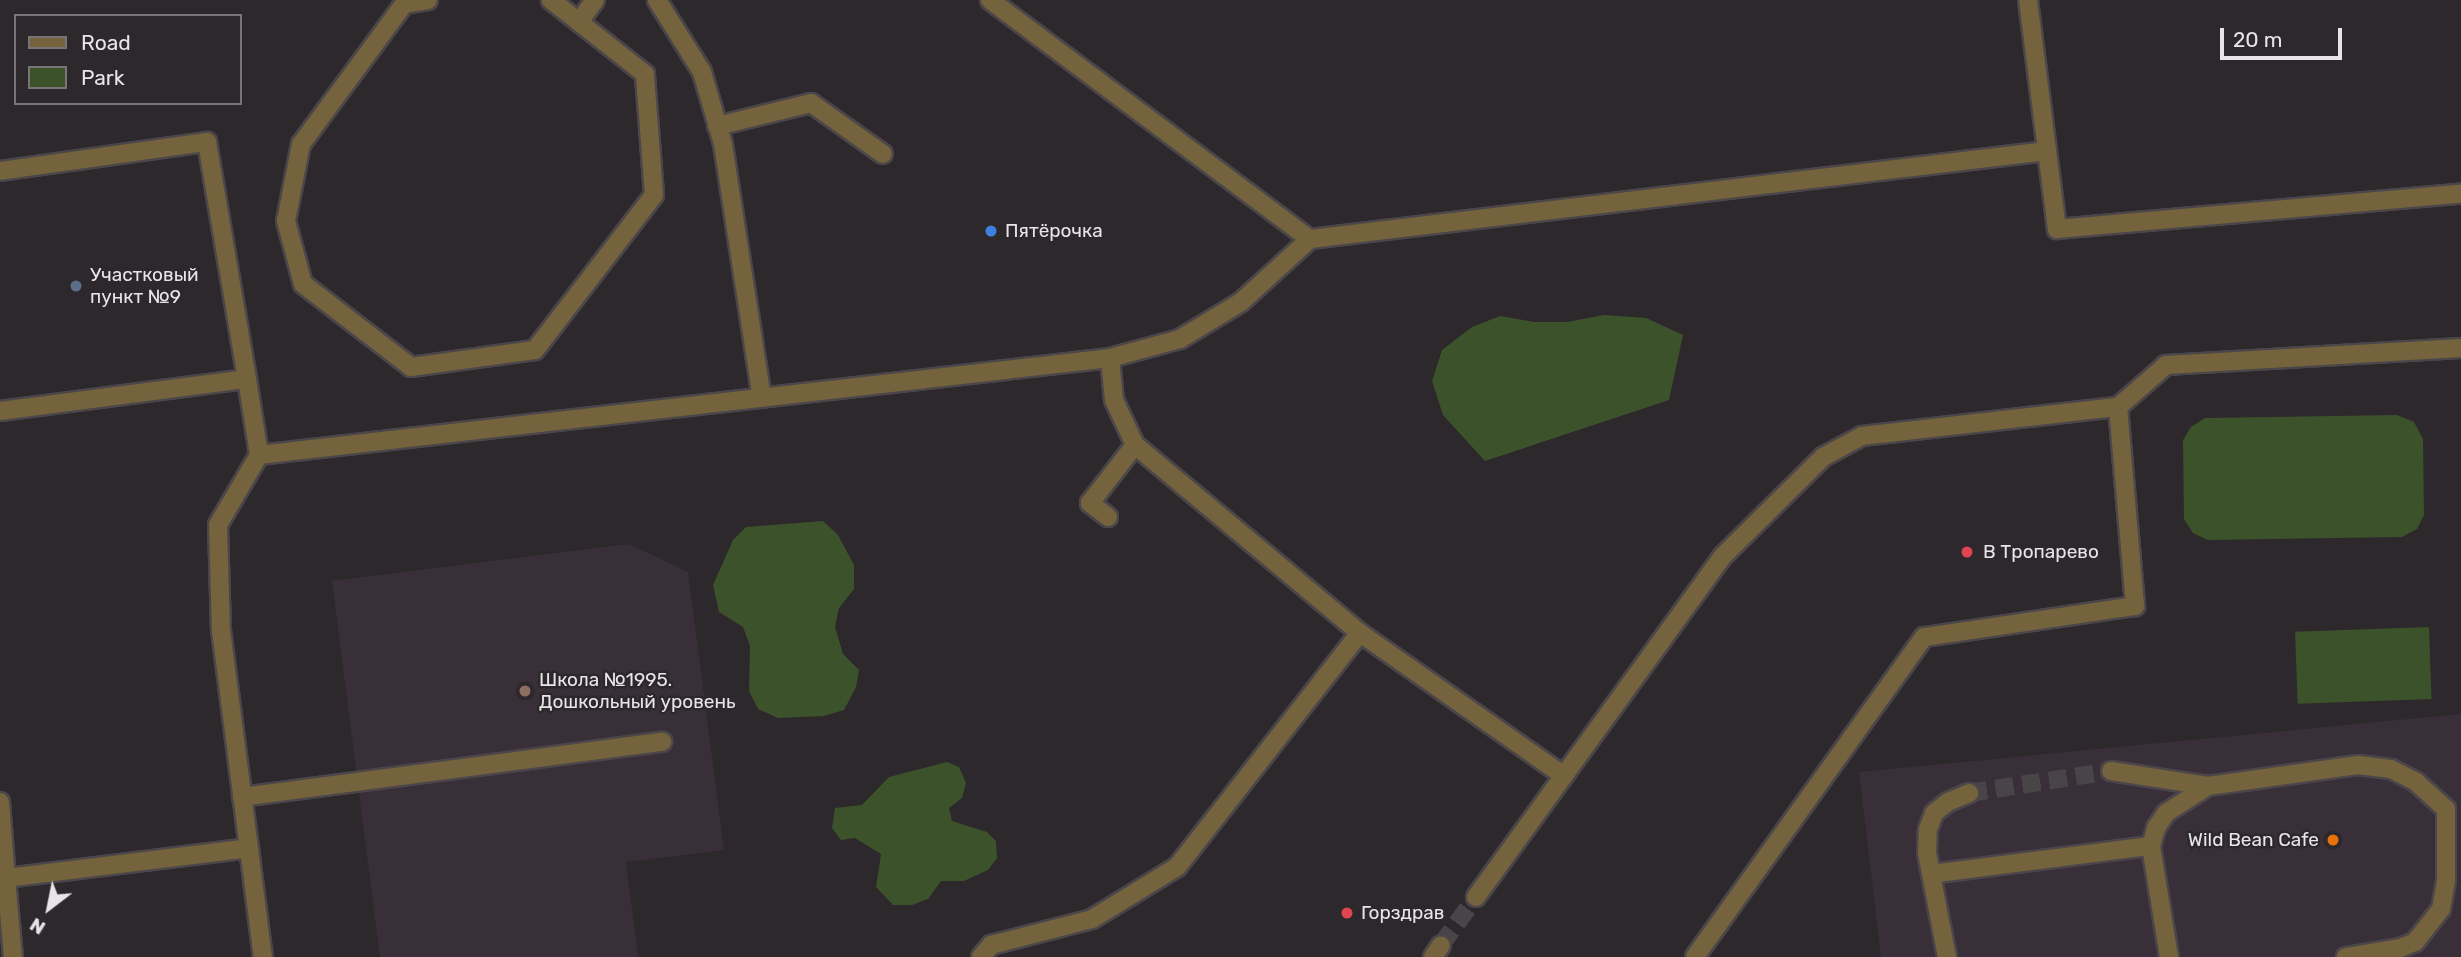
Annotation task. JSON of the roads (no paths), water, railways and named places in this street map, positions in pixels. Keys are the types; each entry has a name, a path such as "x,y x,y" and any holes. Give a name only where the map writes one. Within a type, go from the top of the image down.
{"lane":[{"path":"428,0 404,4 301,144 286,221 303,284 411,367 535,350 654,195 645,74 551,0"},
{"path":"579,22 595,0"},
{"path":"657,0 702,72 717,126 761,398"},
{"path":"990,0 1310,239"},
{"path":"2028,0 2057,229 2461,194"},
{"path":"717,126 811,103 883,154"},
{"path":"0,171 207,142 260,455 218,525 221,630 262,957"},
{"path":"260,455 1110,359 1180,340 1241,302 1310,239 2047,151"},
{"path":"1476,897 1723,556 1823,457 1862,436 2118,407 2166,365 2461,348"},
{"path":"1110,359 1114,400 1135,445 1360,633 1564,776"},
{"path":"0,411 247,379"},
{"path":"1695,957 1924,637 2135,607 2118,407"},
{"path":"1108,517 1090,503 1135,445"},
{"path":"981,957 990,944 1093,919 1177,867 1360,633"},
{"path":"242,797 662,742"},
{"path":"2111,771 2208,786 2358,765 2391,769 2416,782 2454,808 2441,909 2429,928 2415,942 2400,948 2346,957"},
{"path":"2169,957 2151,846 2156,828 2166,813 2187,797 2208,786"},
{"path":"1947,957 1927,853 1928,830 1934,813 1948,802 1969,793"},
{"path":"0,802 13,957"},
{"path":"1931,874 2151,846"},
{"path":"6,878 249,848"}],"tunnel":[{"path":"1969,793 2111,771"},
{"path":"1441,945 1476,897"}],"place":[{"name":"Пятёрочка","path":"991,231"},
{"name":"Участковый пункт №9","path":"76,286"},
{"name":"В Тропарево","path":"1967,552"},
{"name":"Школа №1995. Дошкольный уровень","path":"525,691"},
{"name":"Wild Bean Cafe","path":"2333,840"},
{"name":"Горздрав","path":"1347,913"}]}
